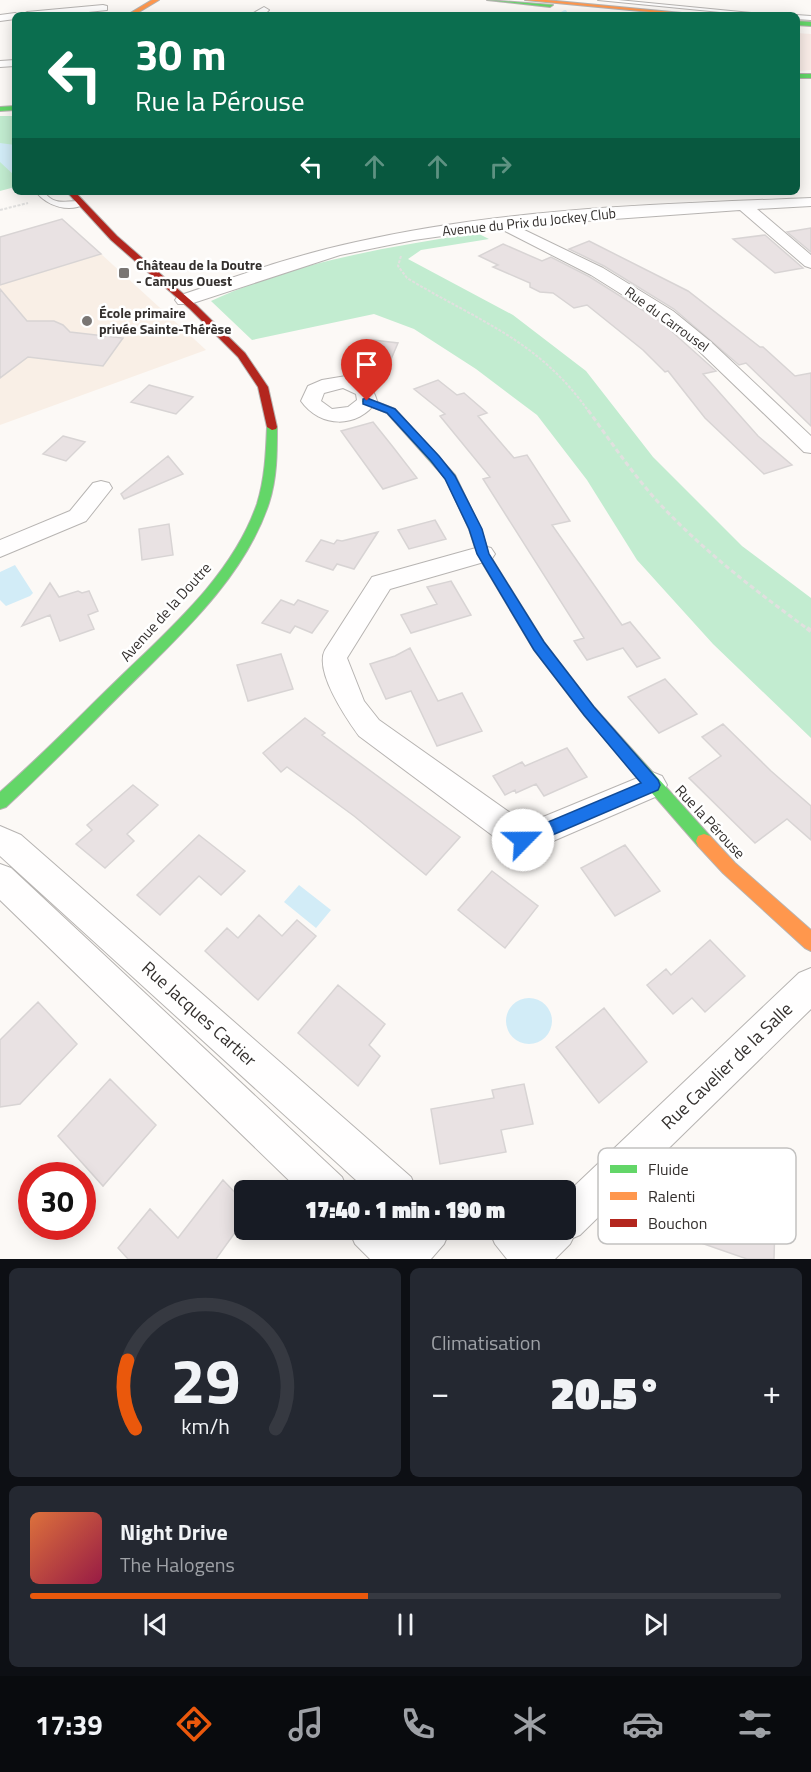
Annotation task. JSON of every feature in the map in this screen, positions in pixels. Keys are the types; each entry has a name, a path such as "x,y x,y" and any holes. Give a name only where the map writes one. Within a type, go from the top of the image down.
{"main road":[{"path":"135,12 156,0"},
{"path":"490,0 644,12"},
{"path":"528,0 647,12"},
{"path":"571,0 650,12"},
{"name":"Avenue de la Doutre","path":"0,802 170,636 205,598 232,562 259,513 269,481 273,452 272,420 265,390 255,373 234,346 107,232 74,195"},
{"name":"Rue la Pérouse","path":"367,401 391,411 451,478 476,529 483,554 539,646 589,711 652,785 729,868 811,942"}],"street":[{"path":"66,12 104,9"},
{"name":"Avenue du Prix du Jockey Club","path":"184,300 268,271 327,254 402,238 500,222 613,212 811,202"},
{"path":"743,205 811,263"},
{"name":"Rue du Carrousel","path":"500,222 515,232 598,272 667,315 725,363 778,418 811,447"},
{"path":"0,549 78,516 101,488"},
{"path":"483,554 381,583 334,657 334,663 359,717 369,728 523,840 652,785"},
{"name":"Rue Jacques Cartier","path":"0,840 19,853 385,1180"},
{"path":"0,879 316,1180"},
{"name":"Rue Cavelier de la Salle","path":"642,1148 811,985"},
{"name":"Rue Cavelier de la Salle","path":"576,1211 598,1190"},
{"path":"379,1240 399,1259"},
{"path":"409,1259 420,1240"}],"lane":[{"path":"601,0 735,12"},
{"path":"42,195 56,205 81,204"}],"path":[{"path":"0,210 42,195"},
{"path":"404,252 398,266 408,278 491,325 548,364 574,389 620,457 680,525 734,573 811,631"}],"shaded area":[{"path":"800,33 811,34 811,70 800,71"},
{"name":"École primaire privée Sainte-Thérèse","path":"101,254 206,350 0,425 0,285"}],"green space":[{"path":"0,116 12,116 12,188 0,191"},
{"path":"477,233 489,239 421,250 408,259 513,315 586,371 653,457 742,546 811,598 811,738 713,644 637,560 587,480 537,415 476,369 414,329 374,314 252,340 211,301 243,287 308,266 375,250"}],"water":[{"path":"0,143 12,145 12,173 0,162"},
{"path":"15,565 33,593 6,606 0,600 0,572"},
{"path":"299,885 331,910 316,928 284,902"},
{"path":"529,998 538,999 546,1004 551,1012 551,1030 546,1038 538,1043 529,1044 520,1043 512,1038 507,1030 506,1021 507,1012 512,1004 520,999"}],"building":[{"path":"62,219 101,254 0,285 0,237"},
{"path":"811,228 811,252 787,232"},
{"path":"765,235 803,268 775,273 733,239"},
{"path":"589,241 688,291 763,347 795,376 811,373 811,426 746,363 739,365 674,309 604,266 569,249"},
{"path":"503,244 542,261 551,257 590,277 660,321 716,371 703,374 758,436 792,465 764,474 705,418 668,371 665,372 643,350 587,305 574,308 553,293 540,292 530,287 530,283 493,267 498,265 479,256"},
{"path":"0,289 27,321 54,321 63,325 70,332 123,338 103,366 28,357 0,378"},
{"path":"373,340 398,343 389,364 364,360"},
{"path":"438,380 457,395 464,393 487,413 478,416 514,458 527,455 570,521 552,525 622,625 630,622 660,658 637,667 623,648 587,660 574,641 584,638 483,479 490,477 440,416 445,414 414,389"},
{"path":"149,385 193,397 176,414 131,402"},
{"path":"373,422 417,478 383,489 341,431"},
{"path":"63,436 85,442 66,461 43,454"},
{"path":"168,456 183,474 124,499 121,494"},
{"path":"435,520 446,539 409,549 398,530"},
{"path":"169,524 173,555 142,560 139,529"},
{"path":"378,532 354,569 337,564 333,570 306,561 321,540 334,544 337,540 342,541"},
{"path":"451,581 471,615 411,633 401,615 437,604 427,587"},
{"path":"50,583 59,597 78,591 82,593 89,591 98,611 88,615 94,629 60,641 50,615 22,626"},
{"path":"281,600 294,605 298,600 328,611 312,633 295,626 290,633 262,623"},
{"path":"410,648 438,701 462,693 482,731 437,746 411,691 386,699 370,664 395,656"},
{"path":"281,654 293,689 248,701 237,665"},
{"path":"665,679 697,714 659,733 628,697"},
{"path":"305,718 325,733 322,735 460,837 426,875 354,816 287,767 281,772 263,753"},
{"path":"723,724 811,806 811,840 787,819 755,843 689,778 721,756 702,737"},
{"path":"567,748 587,777 544,796 536,784 505,795 493,776 522,762 525,766"},
{"path":"133,785 158,805 127,834 134,841 105,868 76,844 92,830 87,825"},
{"path":"199,835 245,871 221,895 199,876 160,915 137,895"},
{"path":"625,845 660,891 615,916 581,868"},
{"path":"492,871 538,906 505,948 458,910"},
{"path":"259,915 282,936 297,920 316,936 258,1000 205,951 227,928 238,938"},
{"path":"710,940 745,976 705,1012 692,998 673,1014 647,985 666,969 671,975"},
{"path":"338,985 385,1024 369,1045 380,1056 358,1086 298,1033"},
{"path":"38,1002 77,1044 20,1104 0,1107 0,1040"},
{"path":"604,1008 647,1062 599,1103 556,1047"},
{"path":"110,1079 156,1125 103,1186 96,1178 96,1162 81,1162 58,1136"},
{"path":"524,1084 533,1124 501,1130 506,1152 440,1164 431,1109 494,1098 492,1090"},
{"path":"223,1180 234,1192 234,1234 216,1259 128,1259 118,1248 150,1209 178,1238"},
{"path":"704,1244 774,1244 774,1259 747,1259"}],"traffic: fast":[{"path":"490,0 550,5"},
{"path":"800,23 811,24"},
{"path":"800,76 811,76"},
{"path":"0,109 12,108"},
{"path":"367,401 391,411 451,478 475,529 483,554 539,646 589,711 704,841"},
{"path":"0,802 60,746 173,633 225,572 247,539 263,504 272,467 272,427"}],"traffic: slow":[{"path":"135,12 156,0"},
{"path":"528,0 666,12"},
{"path":"704,841 729,868 811,942"}],"traffic: jam":[{"path":"74,195 114,238 193,307 242,355 263,387 272,427"}],"place":[{"name":"Château de la Doutre - Campus Ouest","path":"124,273"},
{"name":"École primaire privée Sainte-Thérèse","path":"87,321"}],"route":[{"path":"367,401 391,411 451,478 476,529 483,554 539,646 589,711 652,785 523,840"}]}
